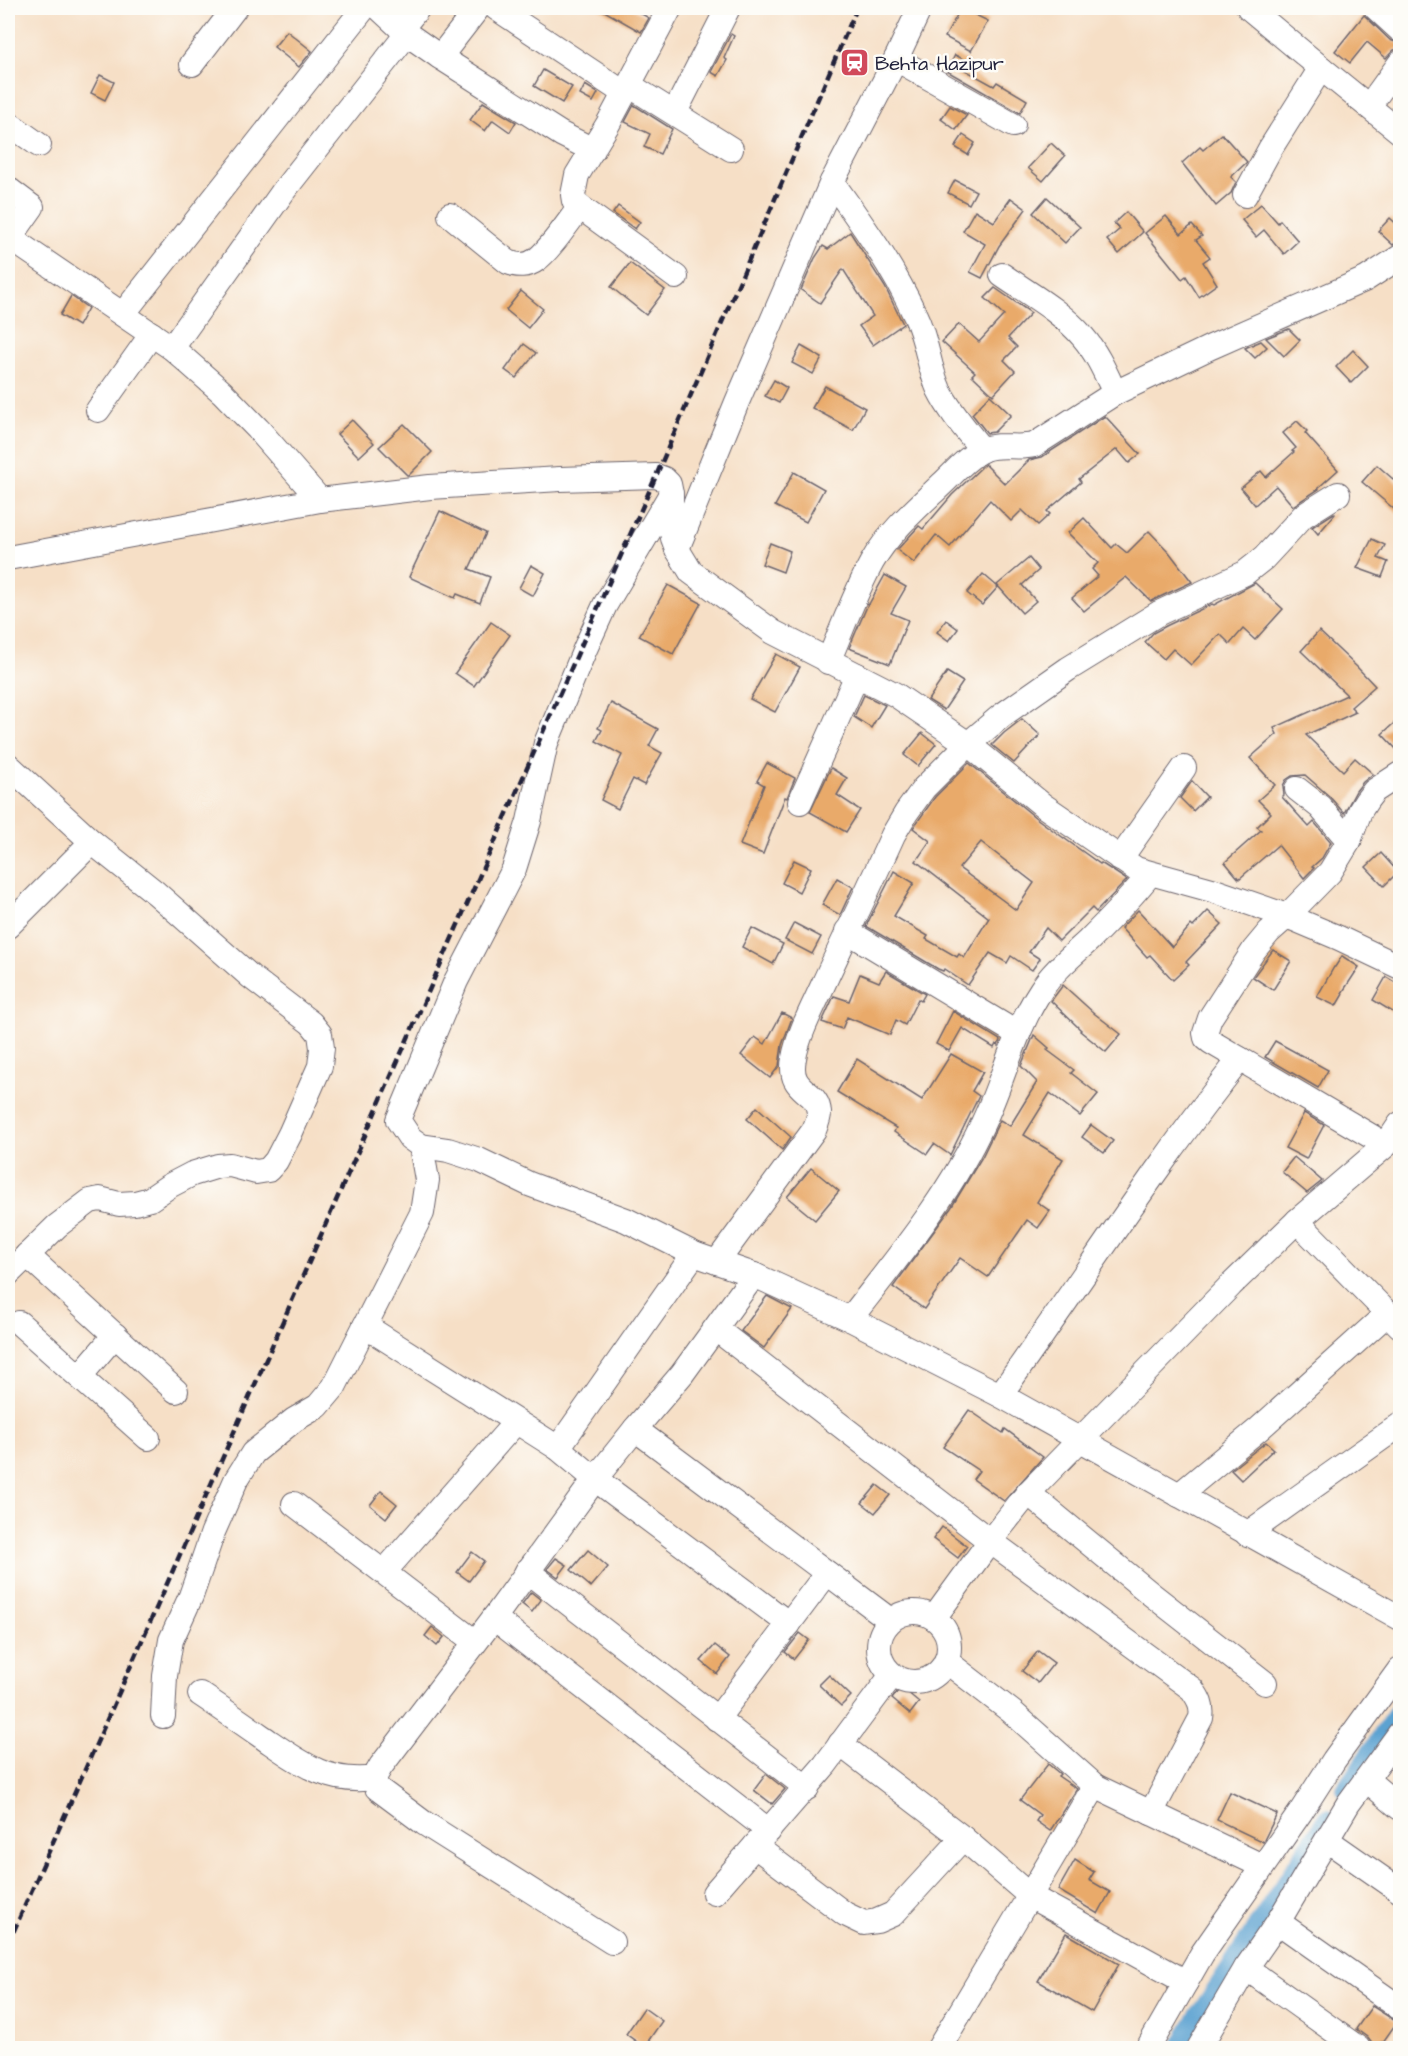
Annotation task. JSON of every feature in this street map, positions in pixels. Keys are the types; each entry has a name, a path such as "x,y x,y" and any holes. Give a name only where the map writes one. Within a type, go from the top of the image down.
{"street":[{"path":"192,64 235,8"},
{"path":"123,315 364,8"},
{"path":"379,8 404,31 440,57 561,134 593,150"},
{"path":"172,348 285,189 404,31 418,8"},
{"path":"440,57 478,8"},
{"path":"496,8 626,89 675,112 731,149"},
{"path":"670,8 593,150 577,175 574,201 676,277"},
{"path":"675,112 728,8"},
{"path":"677,549 832,182 920,8"},
{"path":"1249,8 1401,132"},
{"path":"1376,8 1401,30"},
{"path":"896,59 1013,125"},
{"path":"1369,106 1401,63"},
{"path":"1245,195 1270,149 1321,68"},
{"path":"8,123 39,145"},
{"path":"832,182 880,250 894,275 923,332 939,388 950,409 982,450"},
{"path":"8,189 32,207 10,238 172,348 258,429 320,500"},
{"path":"450,215 508,262 515,265 526,265 543,254 580,207"},
{"path":"828,662 873,562 888,540 963,464 982,450 994,446 1034,445 1115,393 1211,347 1366,279 1401,257"},
{"path":"1002,275 1065,319 1084,338 1099,360 1115,393"},
{"path":"98,410 152,334"},
{"path":"8,558 320,500 430,487 647,476 664,479 669,484 671,494 671,526 677,549 691,572 773,632 896,695 968,744 1044,806 1136,869 1212,890 1287,916 1401,968"},
{"path":"671,494 605,605 546,743 529,821 514,869 460,971 399,1120 410,1138 422,1146 448,1150 480,1160 529,1184 626,1220 694,1254 754,1275 850,1319 1000,1395 1401,1618"},
{"path":"717,1262 814,1130 819,1115 818,1106 811,1096 798,1085 793,1076 794,1058 813,1006 848,931 906,813 924,788 968,744 1032,693 1174,605 1245,573 1264,558 1303,516 1338,494"},
{"path":"800,802 857,675"},
{"path":"8,765 92,842 156,893 251,977 311,1023 320,1034 322,1048 320,1066 290,1134 276,1161 268,1170 256,1172 230,1165 218,1166 192,1174 150,1199 119,1204 99,1199 90,1201 57,1226 8,1274"},
{"path":"1120,859 1184,768"},
{"path":"1386,1145 1206,1038 1205,1033 1226,991 1254,950 1269,932 1330,872 1349,841 1360,811 1367,800 1374,791 1401,774"},
{"path":"1297,789 1320,807 1349,841"},
{"path":"8,927 92,842"},
{"path":"850,1319 944,1193 964,1160 983,1124 1017,1034 1042,987 1061,965 1131,897 1150,874"},
{"path":"848,931 1017,1034"},
{"path":"1000,1395 1153,1176 1240,1059"},
{"path":"934,1618 1028,1493 1231,1285 1297,1221 1386,1145 1401,1124"},
{"path":"163,1716 165,1676 171,1640 191,1596 213,1532 236,1480 253,1453 294,1420 318,1406 334,1387 422,1213 427,1180 422,1146"},
{"path":"1179,1495 1394,1319 1297,1221"},
{"path":"558,1448 694,1254"},
{"path":"27,1255 176,1390"},
{"path":"201,1694 303,1765 345,1779 374,1778 595,1479 682,1374 754,1275"},
{"path":"20,1323 148,1438"},
{"path":"365,1326 515,1423 558,1448 595,1479 789,1624"},
{"path":"716,1329 990,1541 1192,1689 1200,1701 1201,1718 1151,1813"},
{"path":"80,1376 115,1335"},
{"path":"384,1572 515,1423"},
{"path":"1247,1534 1401,1425"},
{"path":"635,1429 890,1620"},
{"path":"1028,1493 1151,1594 1265,1683"},
{"path":"294,1504 475,1642"},
{"path":"527,1571 807,1788"},
{"path":"717,1719 827,1573"},
{"path":"923,1613 934,1618 943,1627 948,1638 949,1650 940,1672 919,1683 908,1682 892,1675 881,1662 878,1651 878,1640 883,1629 890,1620 900,1614 923,1613"},
{"path":"494,1618 762,1839 845,1914 864,1923 877,1921 893,1914 963,1838"},
{"path":"946,1661 1012,1712 1095,1786 1262,1866"},
{"path":"1206,2046 1246,1968 1278,1922 1327,1840 1328,1804 1334,1760 1401,1669"},
{"path":"714,1893 807,1788 892,1675"},
{"path":"1148,2049 1202,1954 1262,1866 1328,1804 1366,1780 1401,1732"},
{"path":"840,1744 963,1838 1030,1896 1186,1982"},
{"path":"374,1778 377,1788 424,1824 612,1942"},
{"path":"1366,1780 1401,1808"},
{"path":"939,2049 1095,1786"},
{"path":"1327,1840 1401,1891"},
{"path":"1278,1922 1401,2008"},
{"path":"1246,1968 1358,2049"}],"building":[{"path":"599,8 631,8 649,18 641,32"},
{"path":"961,8 988,21 971,51 945,37"},
{"path":"1364,15 1390,40 1401,44 1401,49 1394,50 1386,58 1367,42 1350,63 1335,51"},
{"path":"287,31 312,51 299,67 274,47"},
{"path":"731,34 734,36 724,58 727,60 718,76 711,72"},
{"path":"955,55 969,62 965,70 994,86 997,82 1027,100 1020,113 947,71"},
{"path":"543,70 572,87 562,103 534,86"},
{"path":"100,75 114,82 105,100 91,93"},
{"path":"585,85 598,93 593,102 580,95"},
{"path":"483,102 516,122 510,132 493,120 485,131 470,120"},
{"path":"634,105 672,129 660,154 644,147 650,134 625,122"},
{"path":"950,106 967,115 956,130 941,119"},
{"path":"1222,134 1247,162 1231,177 1236,182 1231,193 1216,206 1182,163 1200,147 1203,150"},
{"path":"963,135 975,143 968,155 955,147"},
{"path":"1051,143 1065,156 1043,181 1028,168"},
{"path":"955,180 976,191 969,204 948,193"},
{"path":"1047,197 1080,227 1065,243 1033,213"},
{"path":"1011,198 1026,209 999,246 982,278 970,272 985,244 963,231 975,210 994,222"},
{"path":"1261,204 1278,223 1280,220 1298,241 1284,254 1264,230 1256,237 1242,220"},
{"path":"618,206 640,222 635,229 613,213"},
{"path":"1126,212 1143,232 1119,254 1107,240 1120,229 1114,223"},
{"path":"1166,216 1181,234 1192,225 1202,236 1196,240 1210,257 1203,262 1217,284 1199,297 1186,276 1182,279 1145,233"},
{"path":"1390,218 1401,228 1401,238 1393,245 1378,231"},
{"path":"850,232 885,287 903,324 873,345 859,326 873,316 843,269 820,303 801,290 823,246 828,249"},
{"path":"630,263 665,290 646,315 611,287"},
{"path":"995,288 1031,313 1008,338 1017,347 1004,360 1015,371 993,395 972,375 975,372 942,342 959,324 979,342 1004,315 985,298"},
{"path":"521,291 543,309 528,328 506,310"},
{"path":"71,296 88,308 78,326 60,315"},
{"path":"1289,329 1300,340 1284,356 1266,338"},
{"path":"1261,341 1267,347 1255,358 1245,348"},
{"path":"524,344 536,353 516,378 505,370"},
{"path":"801,346 822,358 813,374 792,363"},
{"path":"1353,350 1368,366 1351,383 1336,367"},
{"path":"774,380 787,388 779,403 765,396"},
{"path":"825,386 865,408 853,430 812,408"},
{"path":"990,395 1011,415 994,432 987,433 972,414"},
{"path":"1105,416 1140,454 1129,463 1117,449 1079,479 1081,482 1047,511 1050,514 1038,525 1022,510 1011,521 990,500 950,547 936,535 914,563 897,550 919,526 923,529 952,495 985,464 1005,484 1029,460 1042,457"},
{"path":"352,420 374,443 359,457 337,434"},
{"path":"1297,421 1338,470 1319,489 1293,506 1276,486 1255,505 1241,488 1261,471 1266,477 1294,452 1292,451 1296,448 1283,433"},
{"path":"404,424 432,452 409,475 379,447"},
{"path":"1377,465 1401,486 1401,515 1362,482"},
{"path":"794,472 824,489 806,522 775,506"},
{"path":"440,511 486,533 469,569 490,577 480,603 457,594 455,598 409,577"},
{"path":"1335,514 1318,534 1312,527"},
{"path":"1084,518 1112,548 1116,544 1127,553 1149,531 1192,582 1151,601 1126,577 1084,611 1072,598 1098,576 1092,569 1098,563 1068,533"},
{"path":"1372,539 1385,545 1378,558 1388,562 1382,577 1357,568"},
{"path":"770,543 790,551 783,572 762,564"},
{"path":"1029,558 1039,570 1022,585 1036,601 1022,613 997,585"},
{"path":"531,565 545,573 533,596 519,588"},
{"path":"983,574 998,587 982,605 967,593"},
{"path":"885,575 906,587 891,613 908,620 890,664 849,648 868,604"},
{"path":"1255,583 1283,609 1255,640 1243,629 1230,644 1220,634 1191,665 1173,649 1164,659 1145,642 1153,633 1166,626 1214,605"},
{"path":"668,585 701,603 673,654 639,636"},
{"path":"946,620 958,629 949,641 937,632"},
{"path":"491,622 510,635 474,686 455,673"},
{"path":"1319,631 1375,686 1351,707 1356,712 1306,735 1343,771 1355,758 1373,774 1356,791 1344,813 1305,775 1292,776 1286,780 1282,797 1309,827 1314,822 1331,842 1322,858 1304,878 1278,845 1239,879 1225,862 1261,830 1257,827 1271,813 1258,800 1275,785 1250,758 1277,734 1274,728 1347,695 1301,651"},
{"path":"776,654 800,667 775,712 750,699"},
{"path":"947,672 963,682 944,710 928,700"},
{"path":"864,695 885,705 871,728 854,717"},
{"path":"611,703 658,729 649,746 662,753 644,785 633,779 618,809 601,800 622,755 596,741 602,730 598,728"},
{"path":"1401,717 1401,754 1382,734"},
{"path":"1022,719 1040,735 1014,763 992,745"},
{"path":"922,733 936,744 918,766 904,755"},
{"path":"767,763 795,778 787,798 785,797 763,854 740,845 764,785 757,781"},
{"path":"969,763 1036,818 1100,864 1127,880 1096,912 1092,908 1059,941 1046,928 1029,952 1040,959 1032,970 1011,956 1007,963 990,953 968,985 944,969 943,971 938,969 866,926 894,871 914,883 894,916 928,936 926,939 957,957 959,954 964,958 989,918 916,861 930,841 913,828 935,797","holes":["981,842 1034,883 1016,910 959,868"]},
{"path":"831,768 847,778 837,795 860,810 846,832 810,812"},
{"path":"1192,781 1207,797 1193,811 1180,798"},
{"path":"1381,853 1398,872 1384,886 1366,867"},
{"path":"794,860 811,868 799,892 782,883"},
{"path":"837,878 853,887 840,915 822,905"},
{"path":"1138,910 1172,947 1191,925 1193,927 1208,911 1222,924 1186,962 1189,965 1173,980 1150,955 1147,957 1121,928"},
{"path":"794,923 821,937 812,954 785,940"},
{"path":"752,928 783,944 773,964 742,947"},
{"path":"1273,950 1291,961 1273,990 1253,977"},
{"path":"1342,956 1359,967 1336,1006 1317,997"},
{"path":"886,971 925,994 921,1001 918,999 905,1025 896,1020 890,1035 847,1017 842,1029 822,1022 834,996 849,1001 860,974 879,982"},
{"path":"1386,977 1401,986 1401,1017 1373,1000"},
{"path":"1063,985 1121,1034 1106,1052 1080,1031 1051,1001"},
{"path":"953,1011 1000,1040 998,1046 996,1044 994,1048 962,1028 949,1051 936,1044"},
{"path":"782,1013 792,1018 782,1045 779,1066 770,1078 741,1055 755,1037 765,1044"},
{"path":"1034,1035 1049,1048 1047,1050 1074,1070 1071,1073 1098,1094 1080,1116 1050,1093 1024,1135 1063,1159 1037,1202 1050,1211 1038,1228 1027,1220 988,1277 960,1258 924,1309 893,1287 951,1208 982,1157 1000,1120 1010,1126 1037,1082 1021,1066"},
{"path":"1275,1041 1328,1070 1318,1088 1265,1057"},
{"path":"951,1054 983,1072 972,1091 979,1096 950,1155 934,1144 927,1154 894,1132 896,1128 837,1092 857,1059 922,1100"},
{"path":"757,1107 791,1137 782,1150 747,1119"},
{"path":"1304,1113 1324,1125 1306,1159 1285,1148"},
{"path":"1091,1125 1113,1141 1104,1153 1082,1137"},
{"path":"1294,1157 1322,1181 1307,1193 1282,1172"},
{"path":"811,1168 839,1191 815,1220 787,1197"},
{"path":"767,1296 792,1309 764,1348 741,1331"},
{"path":"969,1410 1003,1433 1005,1429 1043,1457 1004,1501 973,1479 979,1471 943,1447"},
{"path":"1266,1442 1274,1449 1241,1480 1231,1470"},
{"path":"877,1485 890,1495 875,1513 862,1503"},
{"path":"381,1491 397,1504 386,1518 370,1505"},
{"path":"942,1527 967,1546 958,1558 933,1539"},
{"path":"588,1550 608,1567 591,1587 571,1570"},
{"path":"472,1552 484,1561 469,1581 457,1572"},
{"path":"556,1558 567,1565 558,1577 547,1569"},
{"path":"531,1592 541,1600 532,1612 522,1604"},
{"path":"432,1627 444,1637 437,1646 425,1636"},
{"path":"800,1633 809,1640 794,1659 785,1652"},
{"path":"715,1645 730,1657 717,1674 701,1661"},
{"path":"1038,1651 1054,1663 1038,1683 1022,1671"},
{"path":"829,1675 851,1696 841,1706 819,1685"},
{"path":"901,1687 919,1702 910,1714 892,1699"},
{"path":"1048,1764 1060,1774 1058,1776 1077,1789 1050,1831 1036,1821 1040,1815 1020,1800"},
{"path":"766,1774 785,1789 772,1804 754,1790"},
{"path":"1230,1792 1277,1814 1263,1842 1217,1820"},
{"path":"1075,1860 1094,1872 1089,1880 1110,1892 1098,1914 1058,1890"},
{"path":"1066,1933 1119,1964 1092,2012 1038,1981"},
{"path":"1372,2006 1397,2022 1378,2049 1372,2049 1367,2037 1356,2029"},
{"path":"644,2008 662,2021 644,2047 626,2034"}],"waterway":[{"path":"1345,1789 1400,1708"},
{"path":"1179,2048 1327,1818"}],"railway":[{"path":"8,1944 656,476 857,8"}],"place":[{"name":"Behta Hazipur","path":"854,63"}]}
